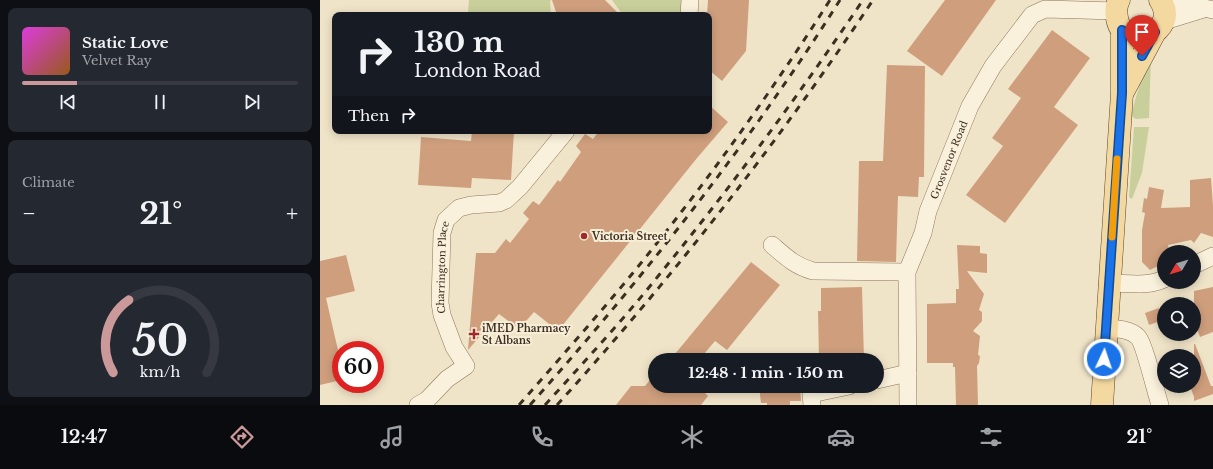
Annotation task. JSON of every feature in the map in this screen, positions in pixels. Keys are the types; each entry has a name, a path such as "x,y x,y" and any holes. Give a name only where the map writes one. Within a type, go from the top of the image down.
{"main road":[{"path":"1122,93 1160,27 1164,12 1160,0"},
{"path":"1119,14 1129,35 1144,37 1160,27"},
{"path":"1102,405 1122,93 1119,14"}],"street":[{"path":"689,12 690,0"},
{"path":"1169,0 1209,9"},
{"name":"Grosvenor Road","path":"908,405 907,272 923,233 928,211 970,106 993,66 1032,15 1045,9 1119,14"},
{"path":"1160,27 1209,9"},
{"name":"Charrington Place","path":"423,403 447,379 466,366 454,347 442,315 440,304 442,233 446,220 459,208 471,205 499,203 506,200 520,187 564,134"},
{"path":"772,245 793,263 801,268 813,271 907,272"},
{"path":"1201,262 1213,256"},
{"path":"1109,283 1157,283"},
{"path":"1106,328 1120,329 1133,333 1142,341 1160,405"},
{"path":"884,378 908,373"},
{"path":"812,405 811,394 816,393"}],"green space":[{"path":"469,0 551,0 551,12 468,12"},
{"path":"612,0 684,0 683,12 621,12"},
{"path":"1151,57 1149,118 1136,119 1131,116"},
{"path":"1134,127 1149,127 1142,173 1132,199 1129,197"}],"building":[{"path":"552,0 605,0 617,12 556,12"},
{"path":"708,0 749,0 746,51 722,81 712,73 712,12 707,12"},
{"path":"945,0 996,0 942,76 907,51"},
{"path":"1052,30 1090,58 1054,107 1078,125 1005,223 966,195 1003,146 992,138 1021,98 1008,89"},
{"path":"887,65 925,66 924,177 919,177 918,197 898,196 896,262 857,261 859,161 883,161"},
{"name":"Victoria Street","path":"712,108 728,122 697,158 558,331 534,312 519,329 499,314 468,350 476,253 495,253 506,239 510,243 529,219 523,213 533,201 539,205 558,180 560,182 581,152 576,146 585,134 593,139 597,134 712,134"},
{"path":"472,134 514,134 511,180 472,178 471,188 418,185 421,137 471,141"},
{"path":"1211,178 1213,237 1201,233 1194,243 1191,240 1168,245 1157,245 1157,266 1150,270 1142,262 1142,230 1145,213 1142,212 1144,198 1147,199 1149,187 1164,190 1161,208 1190,207 1190,180"},
{"path":"957,245 980,246 980,253 987,254 987,273 967,271 984,294 979,310 982,312 982,321 973,331 980,336 978,355 980,356 977,366 978,405 956,405 955,367 953,367 953,363 927,363 927,304 956,303 956,289 959,289"},
{"path":"346,255 355,291 326,298 336,341 332,341 332,382 320,385 320,261"},
{"path":"751,262 780,285 727,350 715,341 705,353 676,353"},
{"path":"862,287 864,353 819,353 818,311 821,311 821,288"},
{"path":"1213,287 1213,332 1201,337 1201,297 1194,297 1194,291"},
{"path":"1157,309 1157,322 1149,325 1145,313"},
{"path":"1201,360 1211,386 1213,386 1213,394 1194,401 1193,393 1201,393"},
{"path":"648,382 648,393 705,393 708,396 701,405 616,405 631,386 645,386"},
{"path":"760,393 800,393 801,401 790,401 790,405 767,405 767,403 761,403"}],"railway":[{"path":"519,405 626,281 691,199 763,101 830,0"},
{"path":"530,405 654,259 693,209 769,106 840,0"},
{"path":"545,405 603,341 686,242 789,106 863,0"},
{"path":"557,405 642,308 762,158 800,106 873,0"}],"slow traffic":[{"path":"1112,237 1117,159"}],"place":[{"name":"Victoria Street","path":"584,236"},
{"name":"iMED Pharmacy St Albans","path":"474,334"}],"route":[{"path":"1104,359 1122,93 1122,30 1129,35 1136,37 1144,37 1155,32 1142,56"}]}
